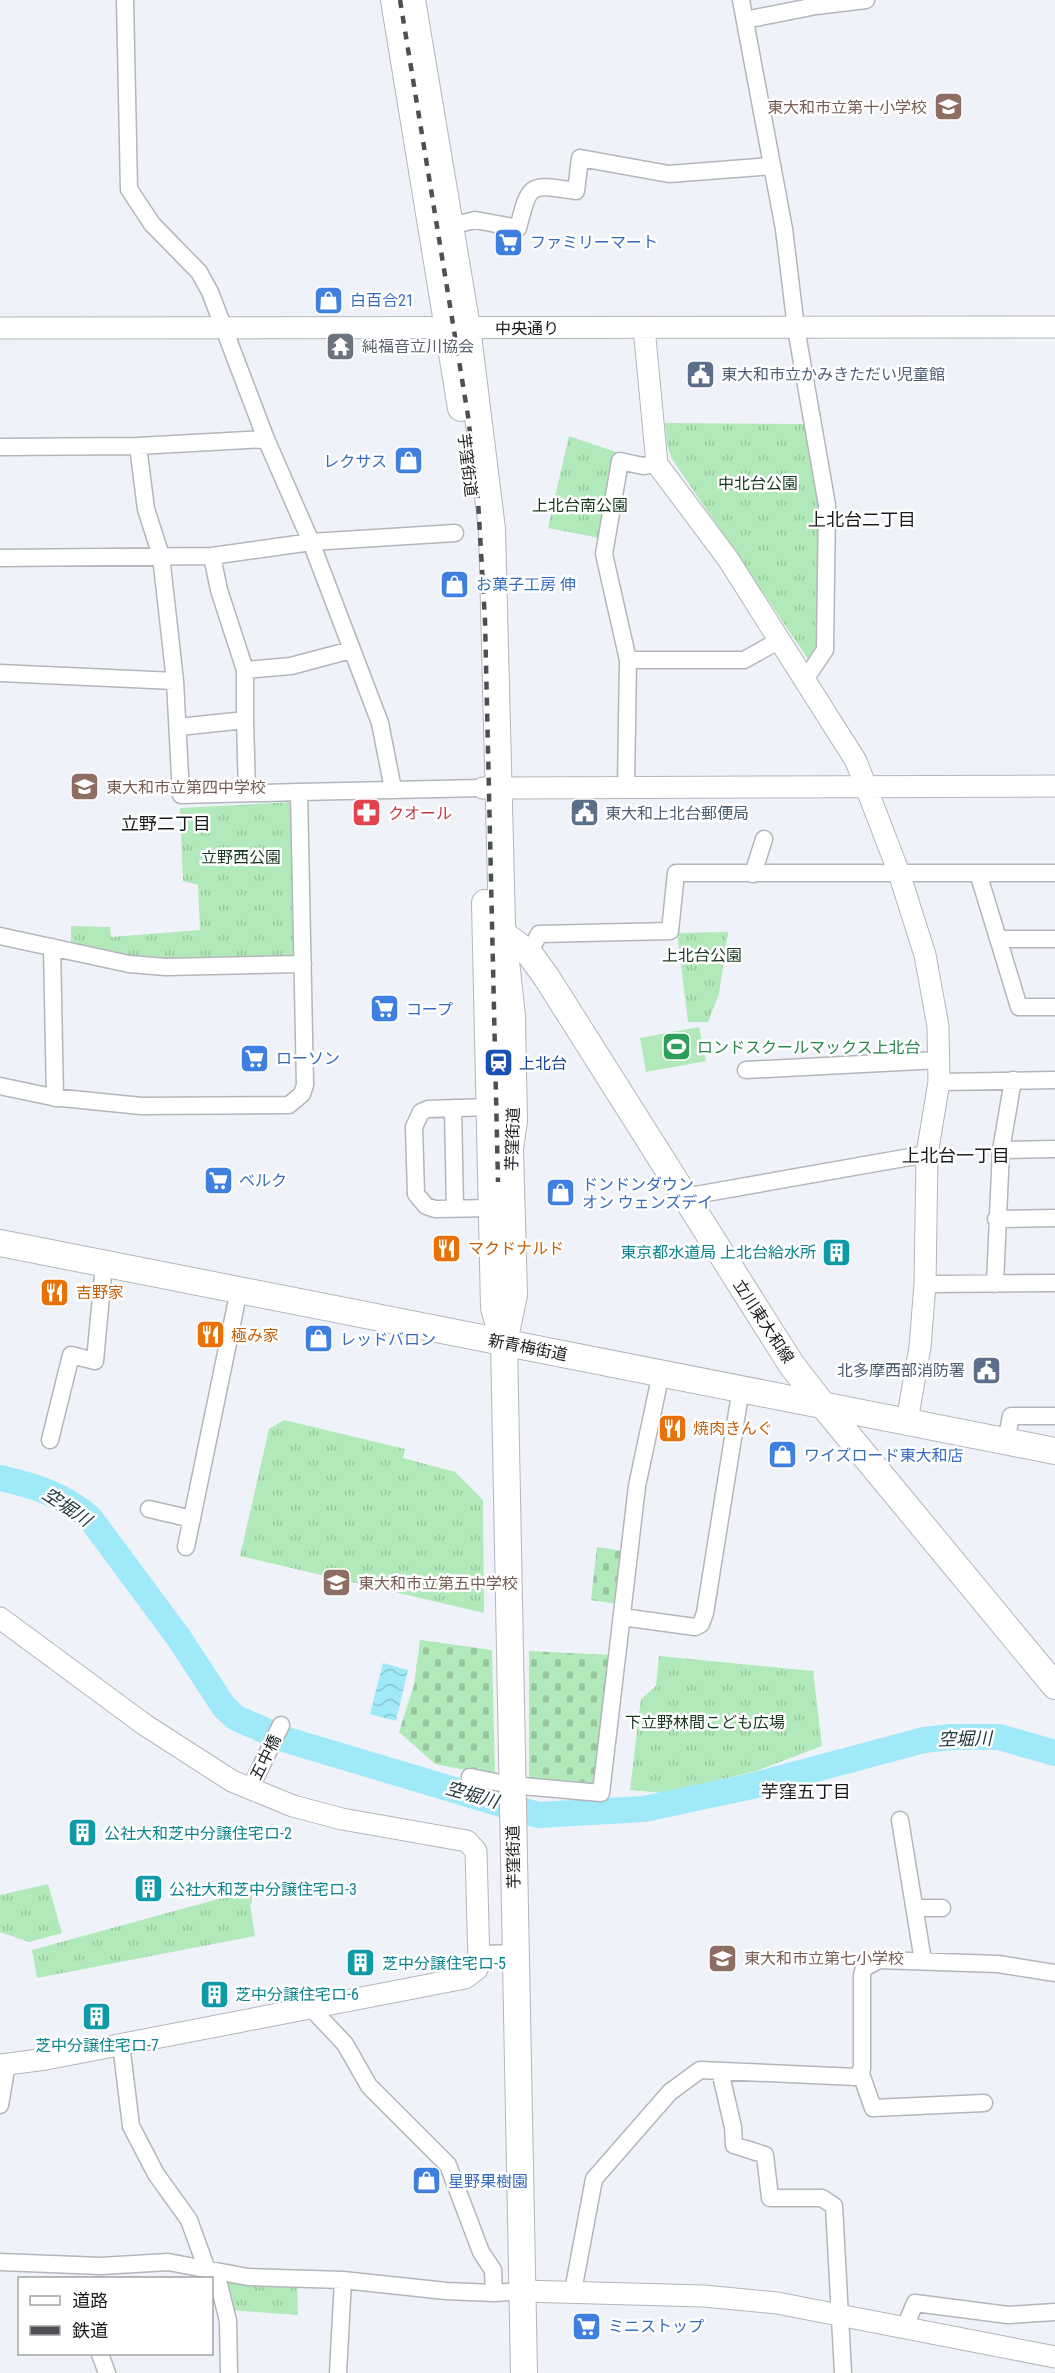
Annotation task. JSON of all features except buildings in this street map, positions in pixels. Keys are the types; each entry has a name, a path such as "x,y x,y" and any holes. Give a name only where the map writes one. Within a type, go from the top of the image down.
{"main road":[{"name":"芋窪街道","path":"394,0 457,327"},
{"name":"芋窪街道","path":"412,0 450,226 476,531 491,788 495,935 490,1107 494,1308 504,1342"},
{"name":"芋窪街道","path":"495,935 512,1017 514,1121 510,1149 514,1295 504,1342 524,2373"},
{"name":"立川東大和線","path":"495,935 529,953 788,1358 822,1404 1055,1686"},
{"name":"新青梅街道","path":"0,1244 1055,1451"},
{"path":"754,1391 773,1386 788,1358"}],"street":[{"path":"125,0 128,40 129,189 152,224 199,272 210,292 266,439 311,542 380,723 393,789"},
{"path":"741,0 784,229 796,328 827,504 825,650 806,678"},
{"path":"745,20 816,6 866,0"},
{"path":"450,226 475,220 518,228 526,199 531,190 541,186 576,191 580,158 669,174 772,166"},
{"name":"中央通り","path":"0,328 1055,327"},
{"path":"644,328 657,464 728,559 806,678 856,761 899,873 925,955 938,1026 939,1082 927,1154 925,1284 920,1347 907,1421"},
{"path":"0,447 138,446 266,439"},
{"path":"138,446 146,509 161,556 176,681 181,795 393,789 1055,786"},
{"path":"626,787 628,660 604,554 620,461 643,466 657,464"},
{"path":"0,558 212,556 311,542 455,533"},
{"path":"212,556 219,590 245,670 248,792"},
{"path":"628,660 744,660 780,640"},
{"path":"245,670 291,666 351,650"},
{"path":"0,673 176,681"},
{"path":"179,727 245,720"},
{"path":"0,1086 55,1098 173,1107 290,1105 302,1094 305,1086 299,792"},
{"path":"753,874 764,839"},
{"path":"529,953 540,934 670,931 676,873 1055,873"},
{"path":"978,873 1019,1007 1055,1006"},
{"path":"0,936 52,946 93,958 138,965 303,964"},
{"path":"998,939 1055,939"},
{"path":"52,946 55,1098"},
{"path":"747,1070 939,1060"},
{"path":"995,1284 996,1219 1001,1150 1013,1080"},
{"path":"939,1082 1055,1080"},
{"path":"490,1107 428,1108 421,1112 414,1127 416,1194 419,1201 435,1209 492,1208 504,1198 511,1181"},
{"path":"453,1108 455,1209"},
{"path":"1001,1150 1055,1149"},
{"path":"684,1197 927,1154"},
{"path":"996,1219 1055,1218"},
{"path":"50,1440 70,1355 95,1361 104,1264"},
{"path":"925,1284 1055,1283"},
{"path":"186,1547 239,1290"},
{"path":"470,1777 512,1791 601,1793 637,1485 661,1373"},
{"path":"622,1617 695,1627 700,1624 705,1614 754,1391"},
{"path":"1006,1441 1011,1416 1055,1416"},
{"path":"149,1509 192,1519"},
{"path":"0,1618 191,1756 250,1789 293,1806 342,1819 467,1841 476,1851 479,1954 477,1969 465,1978 4,2065 0,2105"},
{"name":"五中橋","path":"250,1789 281,1725"},
{"path":"900,1820 923,1961"},
{"path":"915,1908 942,1908"},
{"path":"479,1954 515,1953"},
{"path":"984,2103 873,2108 861,2074 862,1975 864,1968 879,1960 923,1961 998,1964 1055,1973"},
{"path":"311,2008 345,2044 369,2086 448,2165 481,2252 493,2270 494,2293"},
{"path":"121,2044 131,2126 156,2174 189,2220 211,2270 228,2321 229,2373"},
{"path":"573,2291 594,2179 670,2092 700,2070 850,2078 861,2074"},
{"path":"720,2071 733,2127 734,2145 765,2155 770,2198 822,2198 834,2206 842,2315 843,2373"},
{"path":"0,2262 101,2272 168,2262 248,2277 343,2280 494,2293 573,2291 740,2299 842,2315 1055,2357"},
{"path":"338,2373 343,2280"},
{"path":"905,2327 915,2303 1008,2315 1055,2312"},
{"path":"100,2355 107,2373"}],"green space":[{"name":"中北台公園","path":"665,423 807,424 818,504 819,652 813,658 808,659 672,459 667,445"},
{"name":"上北台南公園","path":"569,436 616,452 600,538 548,528"},
{"name":"立野西公園","path":"292,802 294,956 134,960 71,946 71,926 110,927 111,937 200,930 198,885 183,881 180,808"},
{"name":"上北台公園","path":"728,932 719,994 708,1022 688,1022 677,933"},
{"path":"699,1027 706,1061 646,1072 640,1038"},
{"path":"284,1420 405,1449 403,1458 455,1472 483,1500 484,1613 240,1556 269,1429"},
{"path":"597,1547 623,1551 617,1604 591,1600"},
{"path":"420,1640 492,1650 495,1776 435,1764 399,1732 414,1685"},
{"path":"529,1651 611,1655 597,1780 590,1785 529,1778"},
{"name":"下立野林間こども広場","path":"659,1656 813,1671 822,1746 756,1771 664,1793 630,1790 641,1699 656,1686"},
{"path":"48,1884 62,1933 29,1942 0,1932 0,1895"},
{"path":"252,1895 250,1904 255,1936 37,1978 32,1950 222,1898"},
{"path":"226,2280 297,2284 298,2315 230,2310"}],"water":[{"path":"383,1663 408,1670 396,1721 370,1714"}],"waterway":[{"name":"空堀川","path":"0,1478 48,1492 90,1518 179,1638 224,1707 236,1718 287,1740 538,1815 644,1809 752,1786 924,1740 951,1737 999,1737 1055,1753"}],"railway":[{"path":"400,0 468,416 478,500 485,620 498,1182"}],"place":[{"name":"東大和市立第十小学校","path":"948,107"},
{"name":"ファミリーマート","path":"509,242"},
{"name":"白百合21","path":"329,300"},
{"name":"純福音立川協会","path":"341,346"},
{"name":"東大和市立かみきただい児童館","path":"700,374"},
{"name":"レクサス","path":"408,461"},
{"name":"お菓子工房 伸","path":"455,584"},
{"name":"東大和市立第四中学校","path":"85,787"},
{"name":"クオール","path":"367,813"},
{"name":"東大和上北台郵便局","path":"584,813"},
{"name":"コープ","path":"385,1009"},
{"name":"ロンドスクールマックス上北台","path":"676,1047"},
{"name":"ローソン","path":"255,1058"},
{"name":"上北台","path":"498,1063"},
{"name":"ベルク","path":"218,1180"},
{"name":"ドンドンダウン オン ウェンズデイ","path":"561,1193"},
{"name":"マクドナルド","path":"447,1248"},
{"name":"東京都水道局 上北台給水所","path":"837,1252"},
{"name":"吉野家","path":"55,1292"},
{"name":"極み家","path":"210,1335"},
{"name":"レッドバロン","path":"319,1339"},
{"name":"北多摩西部消防署","path":"986,1370"},
{"name":"焼肉きんぐ","path":"672,1428"},
{"name":"ワイズロード東大和店","path":"783,1455"},
{"name":"東大和市立第五中学校","path":"337,1583"},
{"name":"公社大和芝中分譲住宅ロ-2","path":"83,1833"},
{"name":"公社大和芝中分譲住宅ロ-3","path":"148,1889"},
{"name":"東大和市立第七小学校","path":"723,1958"},
{"name":"芝中分譲住宅ロ-5","path":"361,1963"},
{"name":"芝中分譲住宅ロ-6","path":"214,1994"},
{"name":"芝中分譲住宅ロ-7","path":"97,2017"},
{"name":"星野果樹園","path":"427,2181"},
{"name":"ミニストップ","path":"587,2326"}],"district":[{"name":"上北台二丁目","path":"862,520"},
{"name":"立野二丁目","path":"166,824"},
{"name":"上北台一丁目","path":"956,1156"},
{"name":"芋窪五丁目","path":"806,1792"}]}
